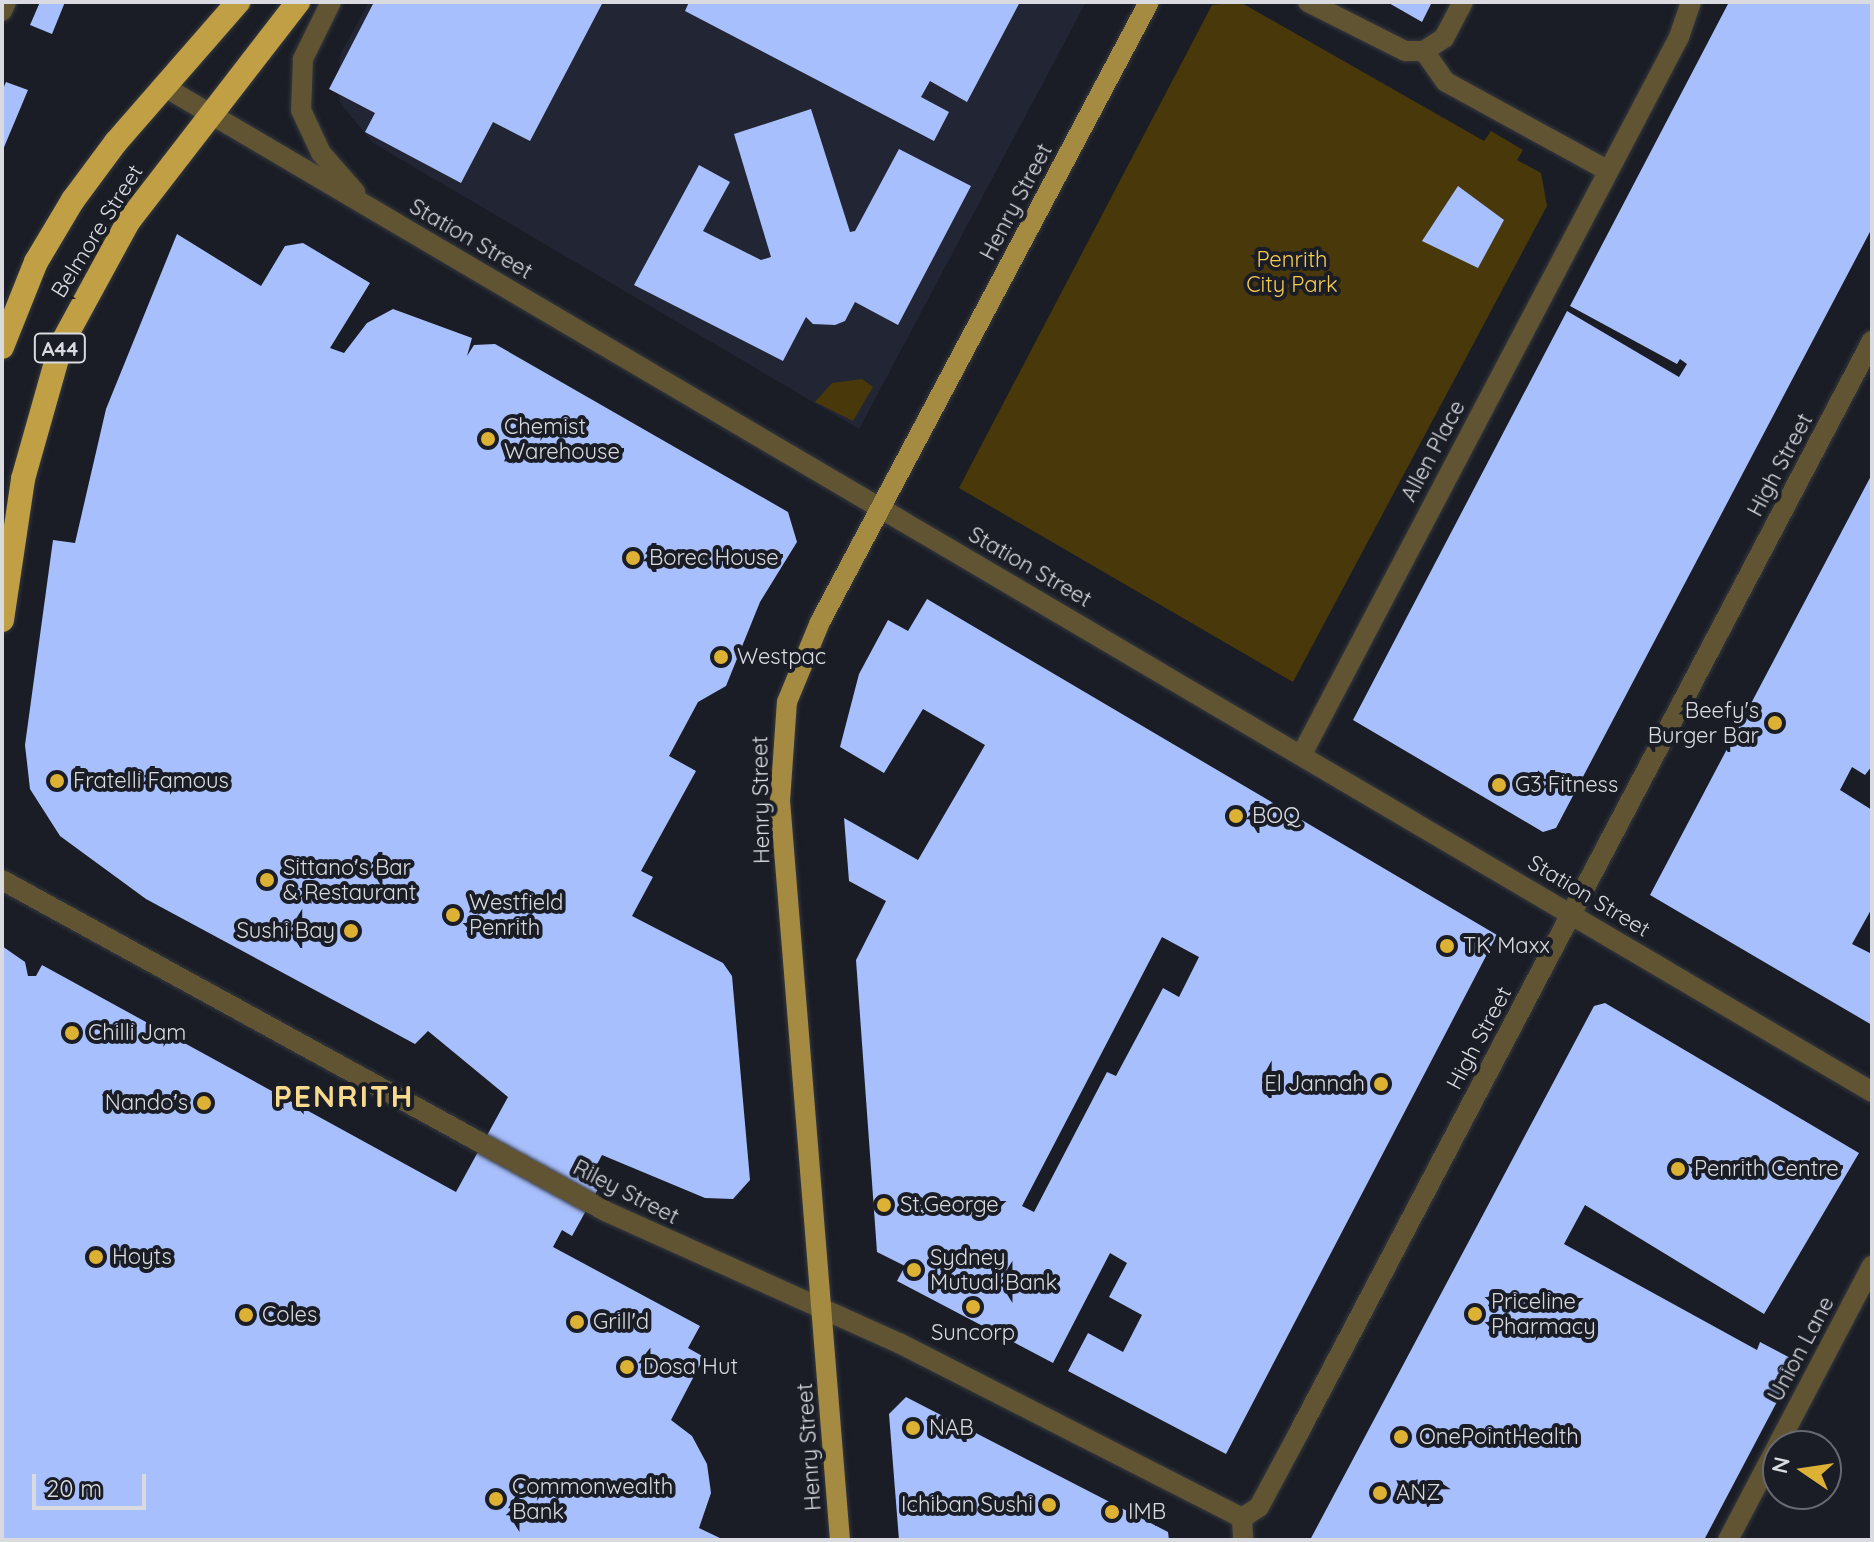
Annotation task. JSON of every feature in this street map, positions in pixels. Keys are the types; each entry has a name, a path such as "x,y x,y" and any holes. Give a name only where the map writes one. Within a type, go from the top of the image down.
{"highway":[{"name":"Belmore Street","path":"2,347 36,262 73,200 163,86 238,2"},
{"name":"Belmore Street","path":"2,620 23,479 61,345 128,222 298,2"}],"main road":[{"name":"Henry Street","path":"840,1540 780,801 781,736 798,667 1149,2"}],"street":[{"path":"2,11 6,2"},
{"path":"331,2 303,59 301,110 321,153 376,211"},
{"path":"1308,2 1389,46 1424,51 1444,38 1463,2"},
{"name":"Allen Place","path":"1302,754 1679,37 1691,2"},
{"path":"1424,51 1446,82 1607,170"},
{"name":"Station Street","path":"163,86 1872,1092"},
{"name":"High Street","path":"1242,1518 1259,1507 1278,1472 1872,341"},
{"name":"Riley Street","path":"2,880 605,1211 899,1343 1242,1518"},
{"name":"Union Lane","path":"1728,1540 1872,1266"},
{"path":"1242,1518 1243,1540"}],"shaded area":[{"path":"369,2 1086,2 859,429 373,143 341,104 336,85 341,53"}],"green space":[{"name":"Penrith City Park","path":"1240,2 1484,141 1491,131 1523,150 1517,160 1541,173 1547,206 1293,682 959,488 1212,5"},
{"path":"862,379 873,387 853,421 815,402 832,383"}],"building":[{"path":"40,2 65,2 52,34 30,25"},
{"path":"374,2 603,2 530,141 493,122 461,183 365,132 375,113 329,89"},
{"path":"689,2 1020,2 967,102 930,81 921,97 949,112 934,141 685,11"},
{"path":"1387,2 1432,2 1422,22"},
{"path":"1729,2 1872,2 1872,228 1556,828 1543,832 1353,720 1567,311 1679,377 1687,364 1680,359 1677,364 1570,306"},
{"path":"6,82 28,90 2,152 2,91"},
{"path":"811,109 850,232 855,231 899,149 971,186 898,325 855,302 845,321 835,325 813,324 806,317 783,361 634,285 699,165 730,182 703,231 761,260 771,257 734,134"},
{"path":"1458,186 1504,220 1478,268 1422,241"},
{"name":"Westfield Penrith","path":"177,234 261,286 285,246 303,243 370,283 330,348 344,353 367,323 393,309 472,338 467,356 474,345 495,344 788,512 797,542 760,602 726,686 698,702 669,756 696,771 641,871 653,877 632,916 723,963 732,976 750,1180 733,1199 705,1198 602,1155 593,1172 604,1178 572,1236 562,1230 553,1247 700,1326 688,1348 704,1357 671,1420 692,1436 707,1464 711,1493 699,1528 724,1540 2,1540 2,946 25,962 28,976 36,976 42,965 456,1192 508,1097 428,1031 415,1044 146,899 60,836 30,789 25,745 53,540 75,543 106,409"},
{"path":"1872,474 1872,766 1865,775 1852,767 1840,790 1872,810 1872,908 1852,944 1872,954 1872,1025 1650,895"},
{"path":"927,599 1497,935 1226,1454 1068,1371 1088,1333 1123,1352 1142,1315 1109,1297 1127,1263 1110,1253 1053,1363 897,1281 905,1266 877,1252 856,960 886,901 849,881 844,818 918,860 985,745 923,709 884,773 840,747 859,674 888,620 908,631","holes":["1162,937 1199,957 1179,997 1163,988 1116,1076 1107,1072 1034,1212 1022,1206"]},
{"path":"1605,1003 1859,1153 1764,1314 1585,1205 1564,1244 1757,1350 1760,1342 1798,1362 1704,1540 1310,1540 1594,1006"},
{"path":"906,1397 1168,1532 1169,1540 899,1540 889,1414"}],"place":[{"name":"Chemist Warehouse","path":"488,439"},
{"name":"Borec House","path":"633,558"},
{"name":"Westpac","path":"721,657"},
{"name":"Beefy's Burger Bar","path":"1775,723"},
{"name":"Fratelli Famous","path":"57,781"},
{"name":"G3 Fitness","path":"1499,785"},
{"name":"BOQ","path":"1236,816"},
{"name":"Sittano's Bar & Restaurant","path":"267,880"},
{"name":"Westfield Penrith","path":"453,915"},
{"name":"Sushi Bay","path":"351,931"},
{"name":"TK Maxx","path":"1447,946"},
{"name":"Chilli Jam","path":"72,1033"},
{"name":"El Jannah","path":"1381,1084"},
{"name":"Nando's","path":"204,1103"},
{"name":"Penrith Centre","path":"1678,1169"},
{"name":"St.George","path":"884,1205"},
{"name":"Hoyts","path":"96,1257"},
{"name":"Sydney Mutual Bank","path":"914,1270"},
{"name":"Suncorp","path":"973,1307"},
{"name":"Priceline Pharmacy","path":"1475,1314"},
{"name":"Coles","path":"246,1315"},
{"name":"Grill'd","path":"577,1322"},
{"name":"Dosa Hut","path":"627,1367"},
{"name":"NAB","path":"913,1428"},
{"name":"OnePointHealth","path":"1401,1437"},
{"name":"ANZ","path":"1380,1493"},
{"name":"Commonwealth Bank","path":"496,1499"},
{"name":"Ichiban Sushi","path":"1049,1505"},
{"name":"IMB","path":"1112,1512"}],"district":[{"name":"PENRITH","path":"344,1096"}]}
